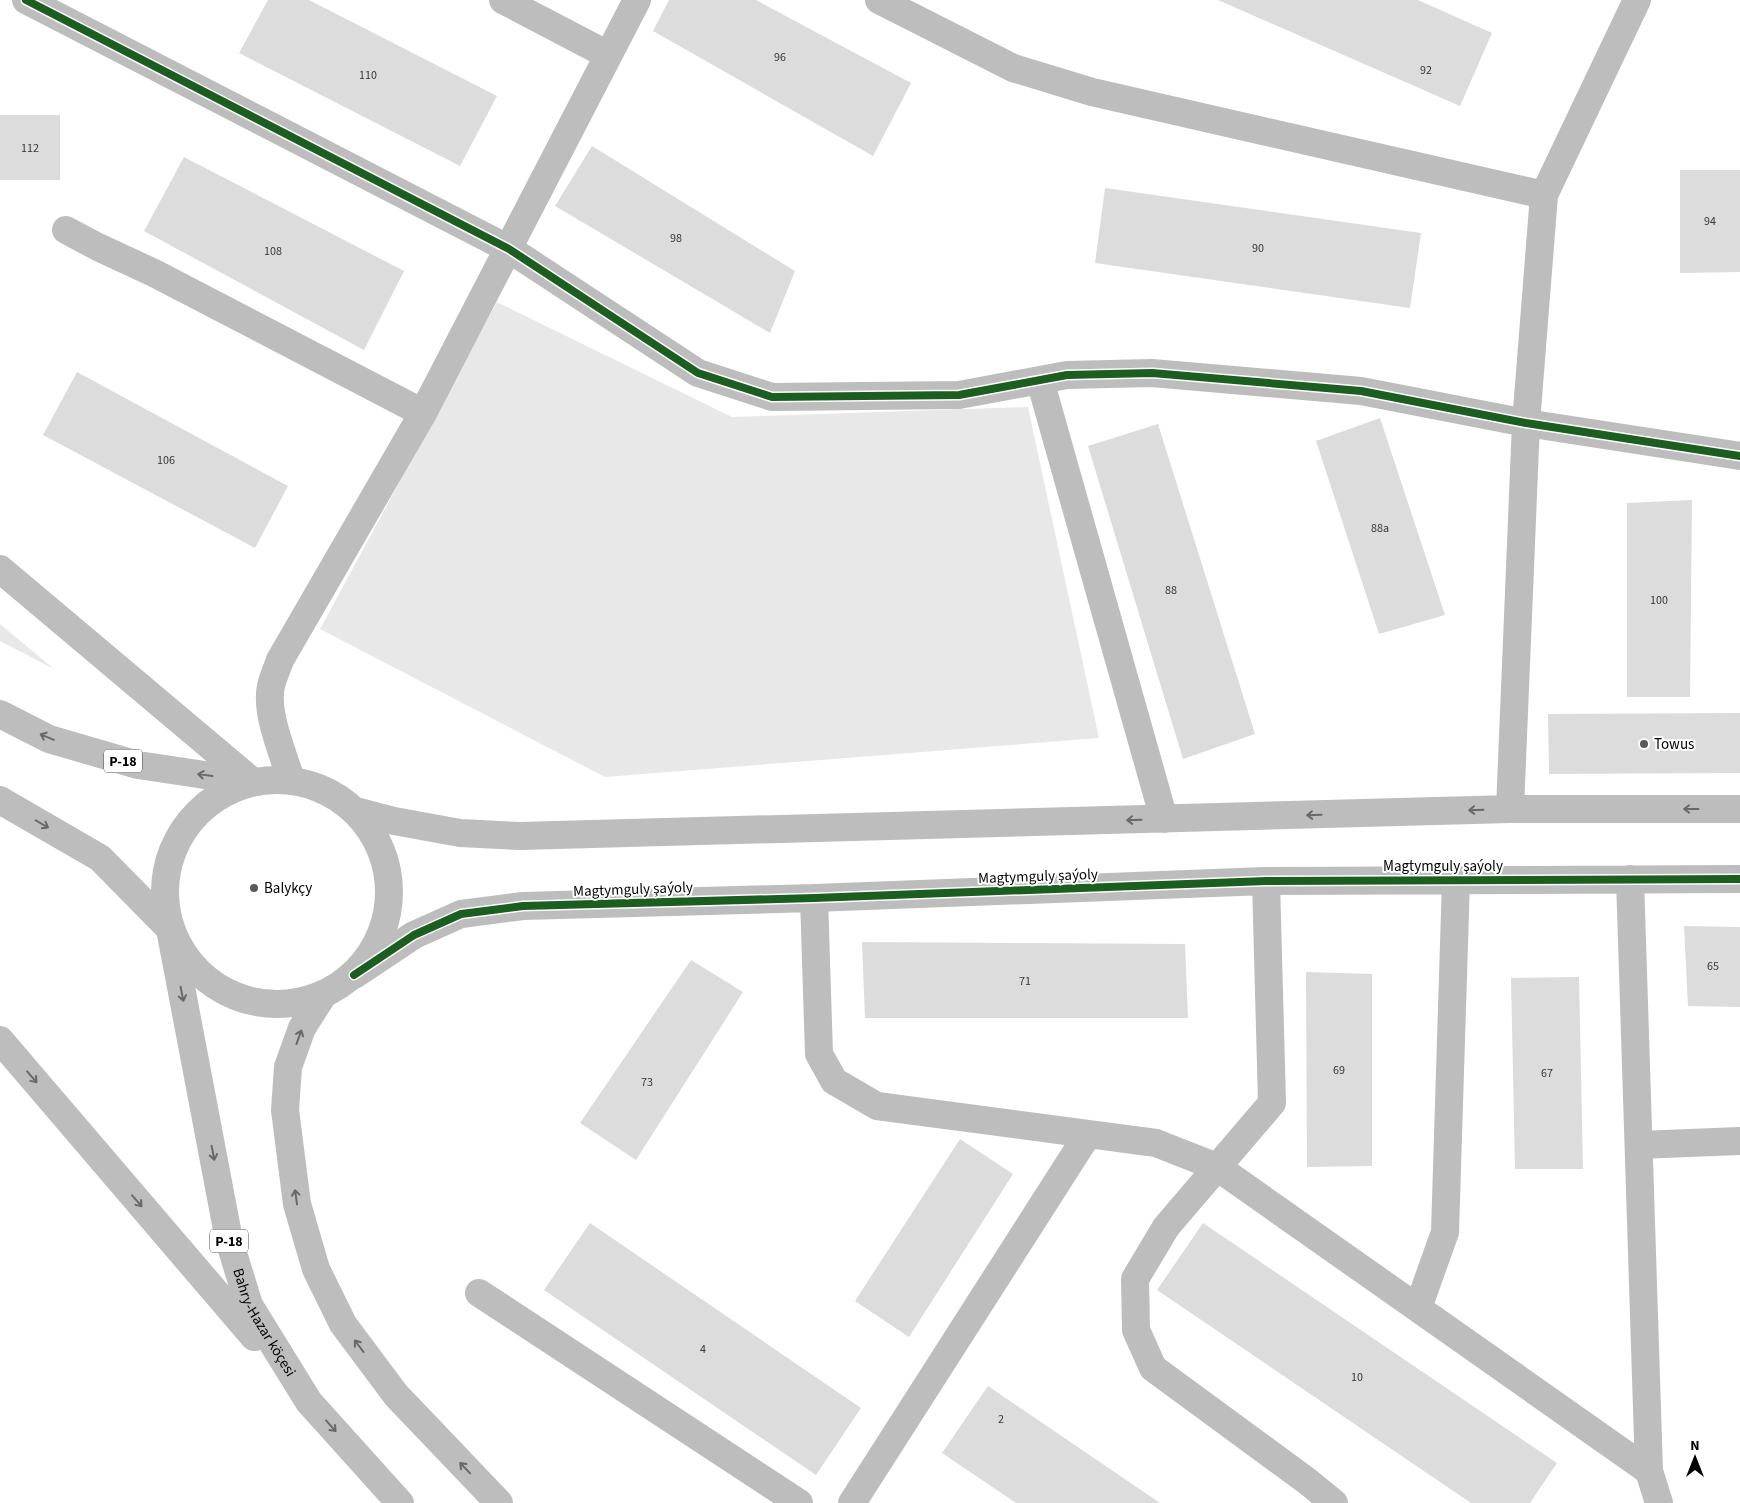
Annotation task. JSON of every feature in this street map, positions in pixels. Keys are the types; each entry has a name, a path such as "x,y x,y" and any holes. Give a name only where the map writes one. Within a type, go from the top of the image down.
{"main road":[{"path":"26,0 509,249 698,373 772,397 959,395 1066,375 1152,373 1361,391 1526,423 1740,456"},
{"path":"503,0 608,55"},
{"path":"291,780 273,721 270,703 271,686 280,660 423,413 637,0"},
{"path":"879,0 1013,68 1092,92 1544,195"},
{"path":"1510,809 1526,423 1544,195 1637,0"},
{"path":"66,230 154,273 423,413"},
{"path":"1040,380 1164,819"},
{"path":"0,569 253,782"},
{"name":"P-18","path":"0,714 49,739 138,765 253,782 291,780 326,790 356,811 378,841 389,875 388,912 376,946 354,975 323,995 287,1005 251,1002 216,987 188,962 170,929 100,858 0,800"},
{"name":"P-18","path":"170,929 164,891 171,854 184,829 189,821 217,796 253,782"},
{"path":"356,811 394,821 460,833 520,836 1510,809 1740,808"},
{"path":"1630,879 1649,1471 1659,1503"},
{"name":"Magtymguly şaýoly","path":"354,975 414,935 461,914 523,906 814,898 1266,881 1740,879"},
{"path":"1418,1308 1445,1232 1456,880"},
{"path":"1266,881 1272,1103 1166,1227 1135,1279 1136,1330 1153,1368 1334,1503"},
{"path":"814,898 819,1054 834,1081 877,1106 1156,1143 1217,1167 1649,1471"},
{"name":"Bahry-Hazar köçesi","path":"170,929 229,1240 249,1305 309,1402 400,1503"},
{"name":"P-18","path":"323,995 302,1028 288,1067 285,1110 297,1204 316,1269 343,1324 396,1395 499,1503"},
{"path":"0,1040 309,1402"},
{"path":"852,1503 1088,1134"},
{"path":"1639,1145 1740,1141"},
{"path":"479,1293 799,1503"}],"shaded area":[{"path":"497,302 732,417 1028,407 1099,738 605,777 320,629"},
{"path":"0,624 54,669 0,641"}],"building":[{"path":"268,0 309,0 497,96 460,166 239,53"},
{"path":"669,0 756,0 911,83 873,156 653,31"},
{"path":"1218,0 1418,0 1492,33 1460,106"},
{"path":"0,115 60,115 60,180 0,180"},
{"path":"592,146 795,271 770,333 555,206"},
{"path":"184,157 404,271 364,350 144,231"},
{"path":"1680,170 1740,170 1740,272 1680,273"},
{"path":"1105,188 1421,233 1410,308 1095,263"},
{"path":"77,372 288,486 255,548 43,435"},
{"path":"1380,418 1445,615 1379,634 1316,441"},
{"path":"1158,424 1255,734 1183,759 1088,446"},
{"path":"1692,500 1690,697 1627,697 1627,503"},
{"name":"Towus","path":"1740,713 1740,773 1549,774 1548,714"},
{"path":"1684,926 1740,927 1740,1007 1688,1006"},
{"path":"862,942 1185,944 1188,1018 865,1018"},
{"path":"691,960 743,992 636,1160 580,1123"},
{"path":"1306,972 1372,974 1372,1166 1307,1167"},
{"path":"1579,977 1583,1169 1515,1169 1511,978"},
{"path":"960,1139 1013,1174 909,1337 855,1301"},
{"path":"590,1223 861,1408 816,1475 544,1290"},
{"path":"1203,1223 1557,1463 1530,1503 1471,1503 1157,1290"},
{"path":"988,1386 1160,1503 1016,1503 942,1453"}],"cycle path":[{"path":"26,0 509,249 698,373 772,397 959,395 1067,375 1152,373 1361,391 1526,423 1740,456"},
{"path":"354,975 414,935 461,914 523,906 814,898 1266,881 1740,879"}],"place":[{"name":"Towus","path":"1644,744"},
{"name":"Balykçy","path":"254,888"}]}
